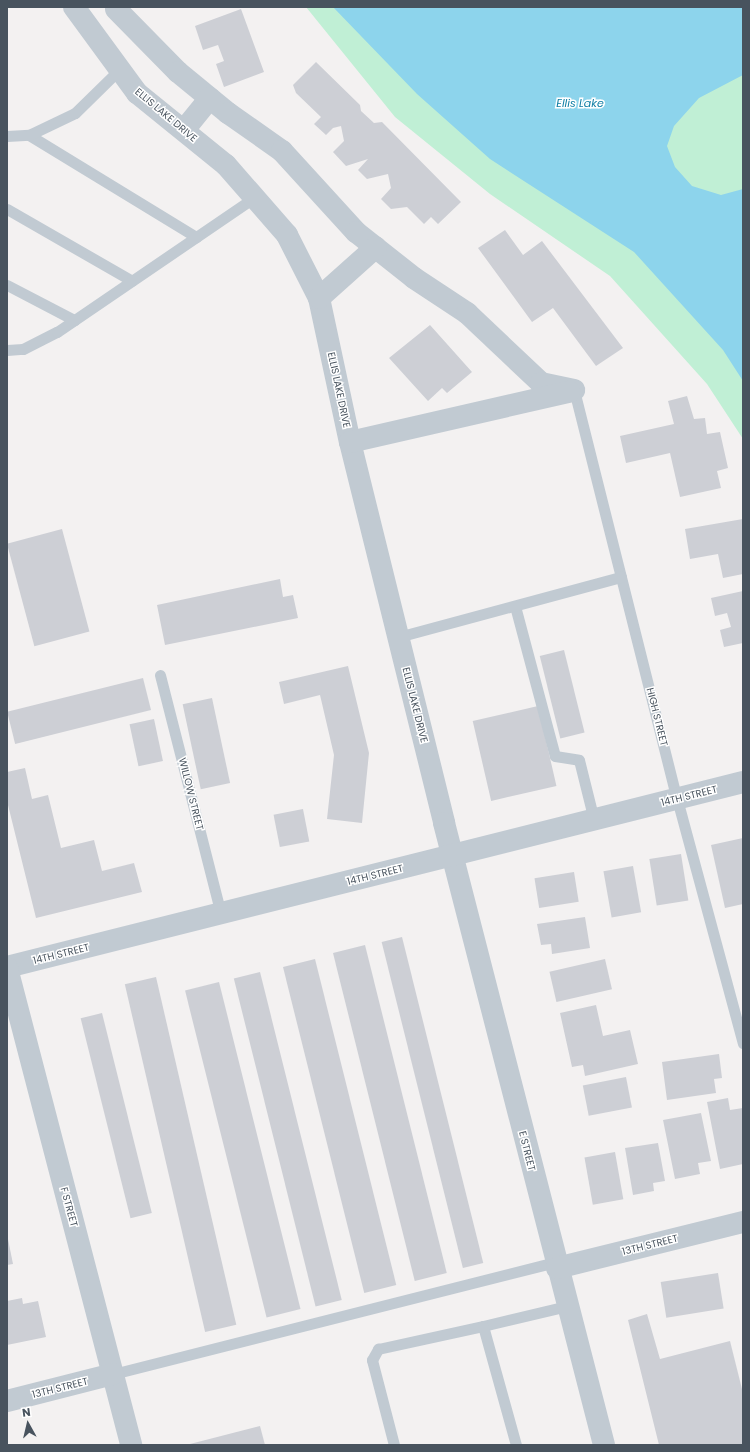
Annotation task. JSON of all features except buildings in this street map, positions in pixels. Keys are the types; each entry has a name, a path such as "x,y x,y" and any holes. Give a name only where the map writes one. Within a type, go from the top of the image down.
{"street":[{"name":"ELLIS LAKE DRIVE","path":"74,7 137,93 226,165 287,234 319,298 350,442 452,856"},
{"path":"116,9 172,66 210,98 282,151 356,232 414,278 468,314 541,383 574,390"},
{"path":"184,130 210,98"},
{"path":"319,298 376,247"},
{"path":"350,442 574,390"},
{"name":"14TH STREET","path":"7,968 743,782"},
{"name":"E STREET","path":"452,856 556,1265 604,1445"},
{"name":"F STREET","path":"7,968 131,1445"},
{"name":"13TH STREET","path":"556,1265 743,1222"},
{"name":"13TH STREET","path":"7,1401 113,1374"}],"lane":[{"path":"7,136 29,136 75,113 120,69"},
{"path":"29,136 196,237"},
{"path":"7,350 23,349 74,320 255,197"},
{"path":"7,209 132,281"},
{"path":"7,285 74,320"},
{"name":"HIGH STREET","path":"574,390 677,799 743,1043"},
{"path":"398,638 621,577"},
{"path":"515,606 556,756 579,760 594,820"},
{"name":"WILLOW STREET","path":"160,675 221,914"},
{"path":"113,1374 556,1265"},
{"path":"394,1445 372,1360 378,1348 483,1326 567,1306"},
{"path":"483,1326 516,1445"}],"green space":[{"name":"Ellis Lake","path":"306,7 743,7 743,439 707,384 610,276 490,194 395,117"}],"water":[{"name":"Ellis Lake","path":"333,7 743,7 743,75 699,98 674,126 667,146 675,167 692,186 721,195 743,189 743,381 723,350 634,252 490,159 417,94"}]}
